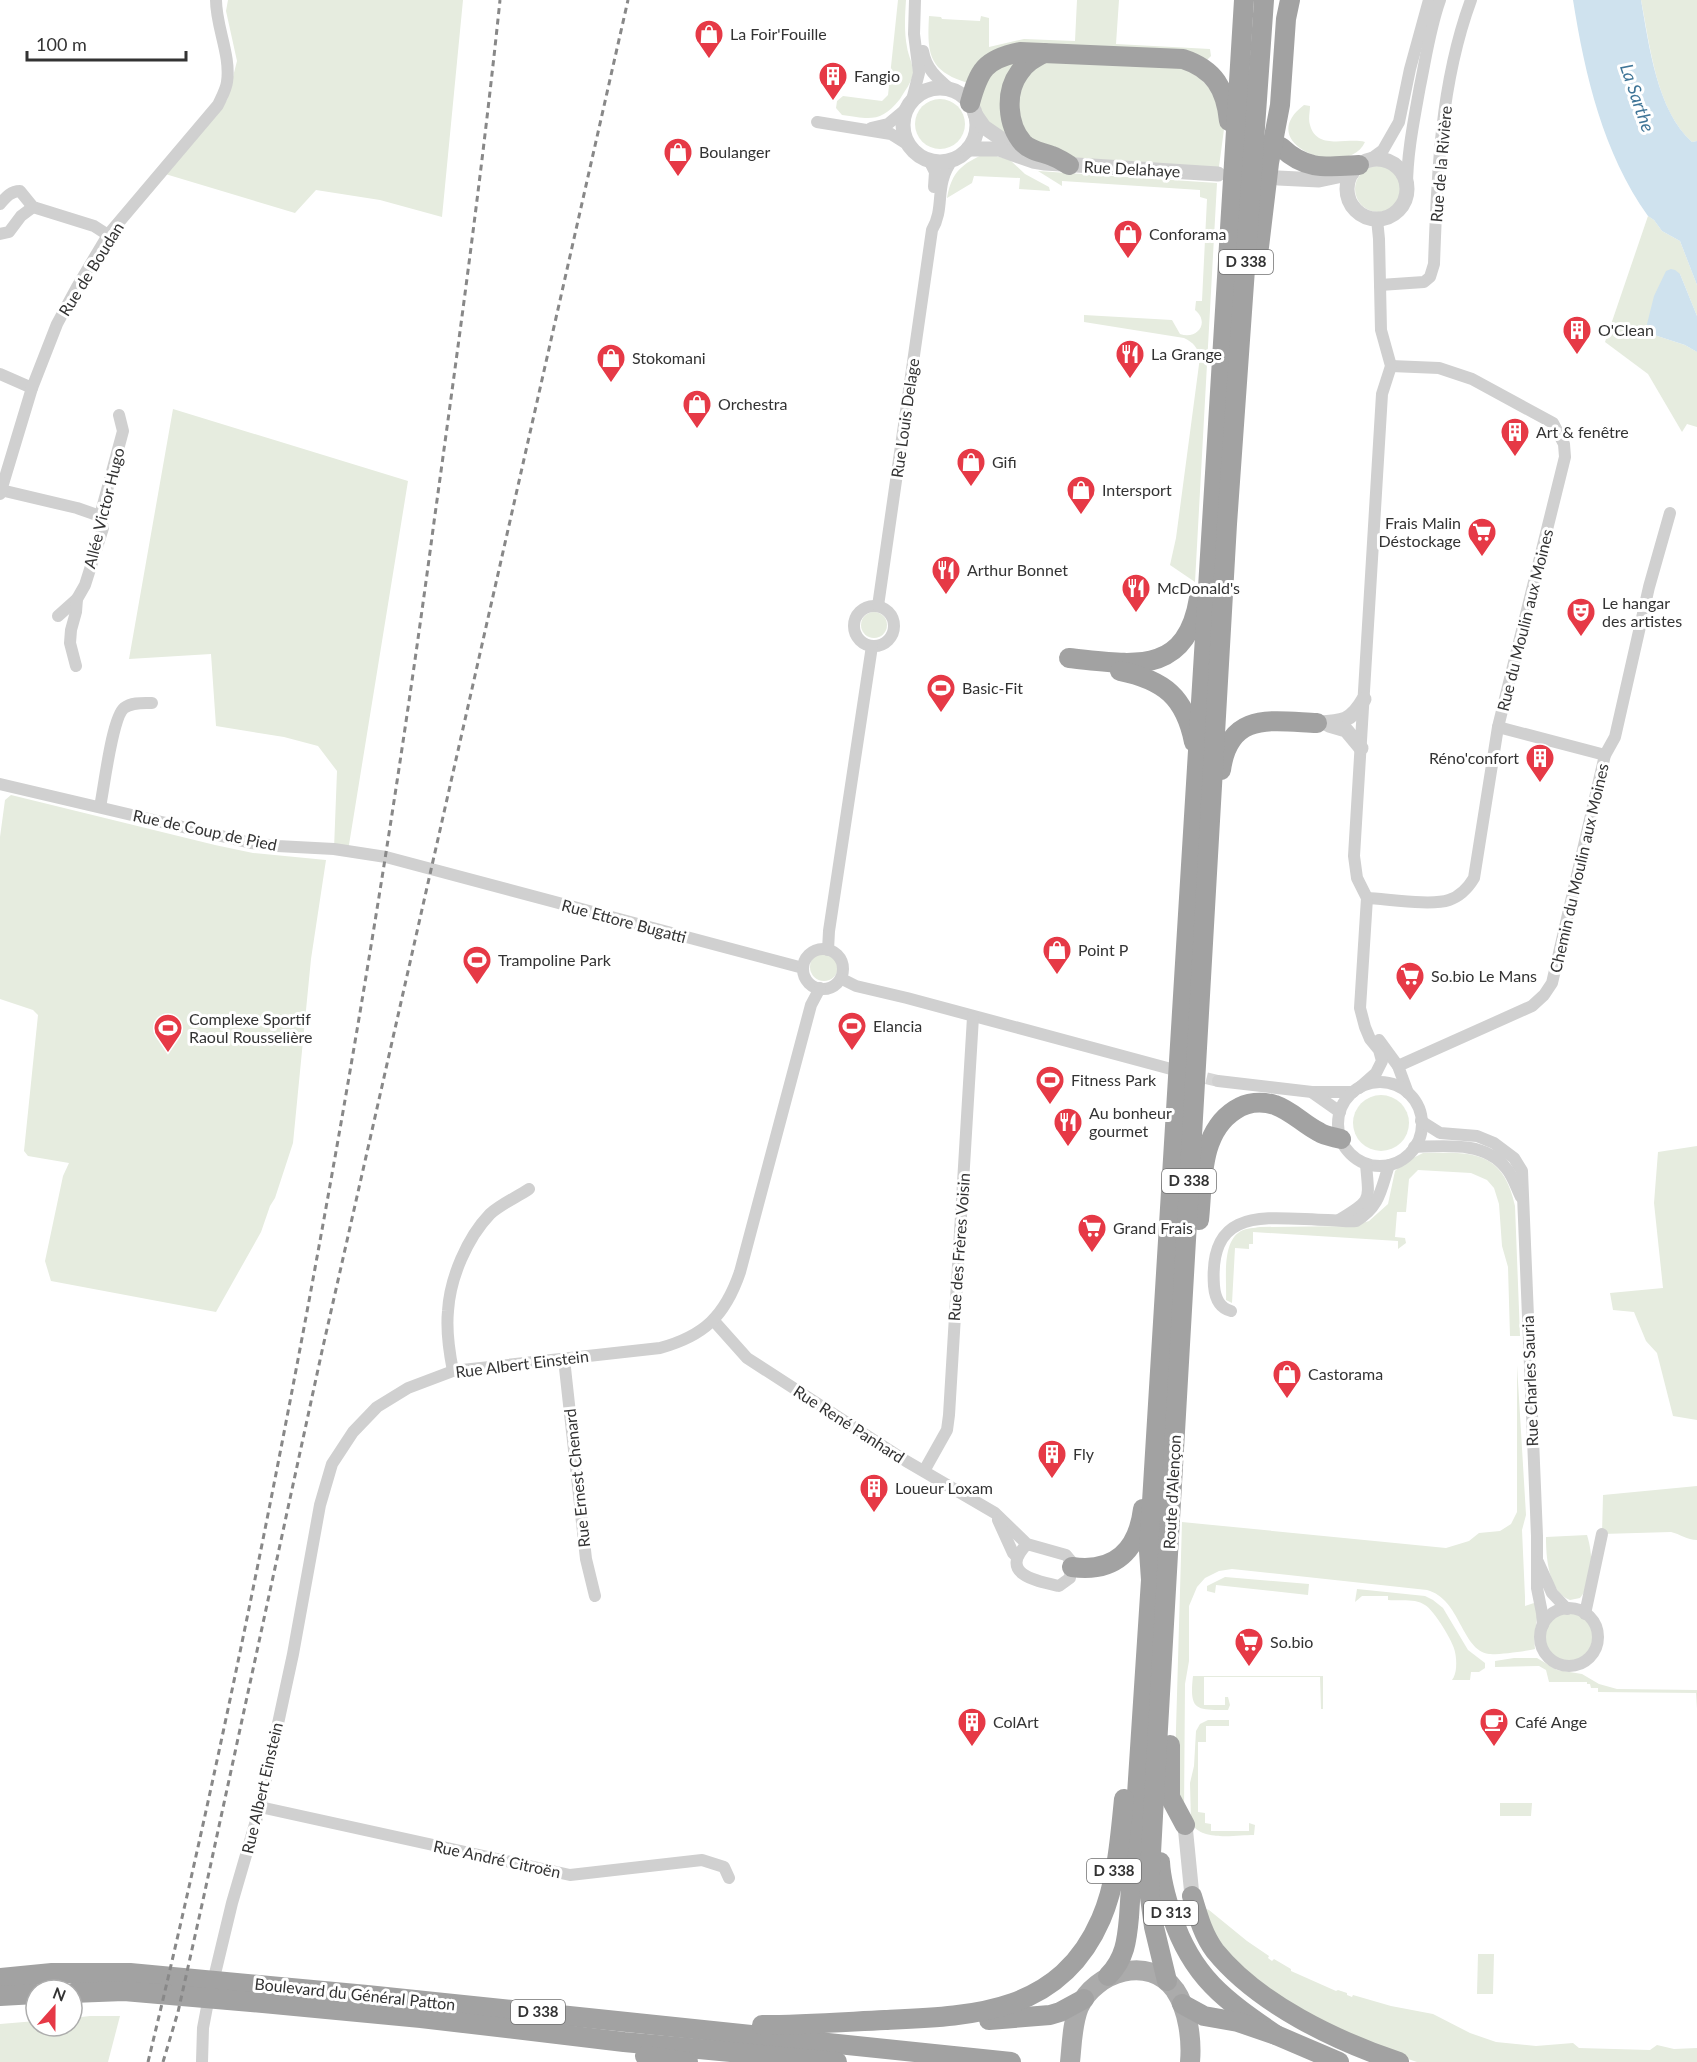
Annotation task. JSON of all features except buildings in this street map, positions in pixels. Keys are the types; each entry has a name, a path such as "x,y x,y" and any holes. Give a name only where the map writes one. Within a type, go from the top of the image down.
{"highway":[{"name":"D 338","path":"710,2030 734,2024 788,2025 962,2015 1016,2003 1063,1973 1079,1957 1101,1919 1112,1884 1120,1837 1144,1579 1149,1551 1244,0"},
{"name":"D 338","path":"1177,1414 1227,524 1264,0"},
{"path":"1268,108 1273,0"},
{"path":"1227,524 1269,163 1280,105 1286,18 1290,0"},
{"path":"972,109 977,79 987,65 1011,54 1020,52 1183,60 1203,68 1219,85 1227,106 1229,120 1224,186 1231,202"},
{"path":"1044,53 1024,66 1015,80 1010,96 1011,120 1014,129 1031,149 1069,165"},
{"path":"1281,147 1297,160 1314,166 1360,166"},
{"path":"1198,760 1187,717 1179,703 1159,684 1147,677 1069,658 1141,663 1167,654 1187,636 1197,612 1203,578 1206,506 1217,465"},
{"path":"1202,949 1213,887 1220,775 1226,748 1237,732 1257,722 1317,723"},
{"path":"1177,1414 1185,1368 1206,1153 1219,1124 1243,1105 1257,1102 1286,1109 1320,1133 1341,1139"},
{"name":"Route d'Alençon","path":"1161,1693 1177,1414"},
{"path":"1072,1567 1097,1569 1119,1558 1131,1548 1141,1525 1148,1458 1156,1439"},
{"name":"D 338","path":"1108,1976 1120,1963 1127,1940 1151,1580 1149,1551"},
{"name":"D 338","path":"1161,1693 1149,1890 1157,1943 1167,1981"},
{"name":"D 313","path":"1161,1693 1171,1716 1170,1797 1185,1825"},
{"name":"D 313","path":"1158,1751 1164,1759 1161,1877 1164,1894 1183,1947 1198,1970 1217,1991 1240,2011 1276,2035"},
{"name":"D 313","path":"1192,1896 1201,1927 1214,1950 1232,1969 1274,2003 1341,2039 1399,2062"},
{"name":"Boulevard du Général Patton","path":"0,1978 52,1973 265,1994 710,2030 1011,2062"},
{"name":"Boulevard du Général Patton","path":"84,1991 127,1982"},
{"name":"Boulevard du Général Patton","path":"265,1994 421,2018"},
{"path":"0,1996 24,1995"},
{"path":"868,2021 946,2024 1037,2016 1060,2012 1084,1999"},
{"name":"D 313","path":"1182,2004 1204,2016 1238,2022 1276,2035 1339,2062"},
{"name":"D 338","path":"421,2018 467,2031 688,2062"},
{"path":"421,2018 624,2042 837,2062"}],"main road":[{"path":"1070,2062 1078,2011 1084,1999 1098,1983 1108,1976 1126,1971 1156,1975 1167,1981 1176,1992 1186,2016 1190,2059"}],"street":[{"name":"Rue de Boudan","path":"0,492 33,388 57,324 108,235 218,105 227,84 228,67 216,15 216,0"},
{"path":"910,146 903,129 919,73 914,34 915,0"},
{"path":"817,122 891,134 910,146 918,155 930,160 944,162 968,149 976,134 972,109 961,95 951,90 930,71 925,60 921,32 922,0"},
{"path":"1349,200 1347,189 1360,166 1383,150 1399,122 1410,69 1429,0"},
{"path":"1278,178 1318,180 1332,184 1360,214 1377,219 1388,218 1401,208 1406,198 1407,166 1413,129 1431,33 1440,0"},
{"name":"Rue de la Rivière","path":"1380,285 1424,282 1430,277 1434,264 1437,177 1443,126 1452,67 1471,0"},
{"path":"849,127 873,128 888,124 921,93 932,88 951,90"},
{"name":"Rue Delahaye","path":"972,109 984,127 1012,147 1045,163"},
{"name":"Rue Delahaye","path":"968,149 999,149 1045,163 1218,174"},
{"name":"Rue Louis Delage","path":"932,230 937,222 943,173 953,159"},
{"name":"Rue Louis Delage","path":"878,606 932,230 930,221 936,179 930,160"},
{"path":"1318,180 1383,160 1396,166 1405,178 1407,187"},
{"path":"0,204 14,191 20,191 33,207 94,226 108,235"},
{"path":"0,234 4,235 9,232 21,216 33,207"},
{"path":"1365,1027 1380,1040 1398,1066 1408,1093 1416,1103 1421,1121 1419,1138 1414,1147 1402,1160 1389,1165 1366,1164 1355,1158 1347,1150 1338,1128 1340,1112 1347,1097 1376,1073 1382,1064 1379,1050 1370,1039 1365,1027 1360,1008 1367,898 1354,867 1382,394 1391,366 1381,336 1377,219"},
{"name":"Rue du Moulin aux Moines","path":"1367,898 1432,902 1448,900 1468,888 1474,878 1498,727 1565,456 1564,444 1554,423 1472,379 1438,368 1391,366"},
{"path":"0,375 33,388"},
{"name":"Allée Victor Hugo","path":"58,616 77,599 85,585 103,528 100,516 123,431 119,415"},
{"path":"0,492 77,508 100,516"},
{"name":"Chemin du Moulin aux Moines","path":"1398,1066 1532,1006 1544,995 1552,983 1605,755 1615,737 1649,588 1670,513"},
{"name":"Allée Victor Hugo","path":"76,666 70,643 77,599"},
{"path":"872,605 878,606 884,608 892,616 893,633 887,641 872,646 866,645 857,637 855,620 861,610 872,605"},
{"path":"828,950 872,646"},
{"path":"1317,723 1340,722 1347,719 1357,711 1364,699"},
{"path":"100,807 116,720 125,707 138,703 152,703"},
{"path":"1317,723 1346,730 1361,748"},
{"name":"Chemin du Moulin aux Moines","path":"1498,727 1605,755"},
{"name":"Rue de Coup de Pied","path":"0,784 251,843 348,851 386,857 446,872"},
{"name":"Rue Ettore Bugatti","path":"446,872 803,968"},
{"path":"828,950 836,954 843,963 842,979 830,987 820,988 808,981 803,968 805,960 812,953 828,950"},
{"path":"842,979 856,986 1171,1069"},
{"name":"Rue Albert Einstein","path":"202,2062 203,2028 207,2007 232,1903 260,1807 293,1654 320,1506 332,1464 353,1432 377,1407 408,1388 453,1371 660,1348 688,1339 714,1321 733,1292 740,1272 811,1005 820,988"},
{"name":"Rue des Frères Voisin","path":"924,1471 947,1430 949,1415 973,1017"},
{"path":"1218,1081 1312,1092 1356,1090 1371,1083 1384,1082 1408,1093"},
{"path":"1312,1092 1340,1112"},
{"name":"Rue Charles Sauria","path":"1421,1121 1440,1133 1483,1138 1508,1152 1522,1171 1537,1588 1543,1625"},
{"name":"Rue Charles Sauria","path":"1414,1147 1464,1147 1487,1152 1506,1168 1522,1201"},
{"path":"1339,1220 1353,1212 1367,1199 1369,1194 1366,1164"},
{"path":"1231,1311 1223,1308 1217,1299 1214,1277 1217,1250 1225,1234 1233,1226 1246,1221 1277,1219 1356,1221 1374,1207 1389,1165"},
{"path":"453,1371 448,1345 448,1309 455,1278 468,1245 491,1214 529,1189"},
{"name":"Rue René Panhard","path":"714,1321 747,1358 995,1514 1027,1544"},
{"name":"Rue Ernest Chenard","path":"564,1359 586,1559 595,1596"},
{"path":"995,1514 1012,1553 1017,1557"},
{"path":"1585,1614 1602,1534"},
{"path":"1027,1544 1066,1554 1072,1567 1071,1578 1059,1586 1026,1577 1017,1564 1017,1557 1027,1544"},
{"name":"Rue Charles Sauria","path":"1537,1561 1552,1593 1567,1609"},
{"path":"1567,1609 1585,1614 1595,1625 1598,1640 1591,1656 1575,1666 1558,1664 1546,1654 1540,1640 1543,1625 1555,1612 1567,1609"},
{"name":"Rue André Citroën","path":"260,1807 570,1875 702,1860 724,1867 729,1878"},
{"name":"D 313","path":"1185,1825 1192,1896"}],"shaded area":[{"path":"228,0 463,0 442,217 380,200 316,190 295,213 162,173 227,100 237,61 226,11"},
{"path":"898,0 906,0 905,35 913,71 911,80 900,99 881,116 868,118 842,115 836,108 837,101 843,96 882,101 888,95"},
{"path":"1077,0 1119,0 1116,44 1210,49 1211,56 1207,60 1030,46 968,83 945,73 933,59 929,40 929,16 980,21 981,16 989,18 989,47 1024,39 1075,41"},
{"path":"1641,0 1697,0 1697,141 1692,142 1680,129 1662,95"},
{"path":"1183,60 1227,107 1218,174 1045,163 975,114 994,61"},
{"path":"940,99 954,103 961,110 965,124 961,138 954,145 940,149 926,145 919,138 915,124 919,110 926,103"},
{"path":"1304,105 1310,106 1310,125 1319,138 1365,142 1355,153 1341,158 1324,158 1308,153 1296,144 1289,133 1291,120"},
{"path":"986,153 1010,160 1025,174 1049,187 1050,191 1019,189 1020,178 974,176 972,183 947,198 952,181 959,170"},
{"path":"1383,166 1395,172 1400,180 1400,198 1395,206 1387,211 1373,212 1361,206 1356,198 1355,184 1361,172 1369,167"},
{"path":"1038,171 1217,183 1195,582 1170,565 1176,538 1200,357 1198,351 1184,338 1084,322 1084,315 1172,320 1180,334 1197,332 1202,324 1195,310 1196,301 1202,301 1207,199 1200,197 1200,190 1062,181 1062,186"},
{"path":"1648,216 1662,231 1680,241 1697,285 1697,316 1680,274 1645,332 1685,345 1697,352 1697,427 1687,424 1682,432 1648,374 1605,342"},
{"path":"173,409 408,481 348,851 334,849 337,771 318,746 284,737 216,726 211,654 129,659"},
{"path":"874,612 883,616 887,625 883,634 874,638 865,634 861,625 865,616"},
{"name":"Complexe Sportif Raoul Rousselière","path":"11,795 253,853 326,860 311,959 293,1143 261,1232 216,1312 51,1281 45,1261 63,1176 69,1163 28,1156 24,1151 38,1015 33,1010 0,999 0,837 5,800"},
{"path":"824,953 834,957 838,967 834,977 824,981 814,977 810,967 814,957"},
{"path":"1376,1095 1386,1095 1401,1103 1407,1112 1409,1123 1407,1134 1401,1143 1386,1151 1376,1151 1365,1146 1358,1139 1353,1128 1353,1118 1358,1107 1365,1100"},
{"path":"1697,1146 1697,1420 1673,1416 1657,1353 1646,1341 1634,1312 1613,1310 1610,1293 1663,1288 1654,1203 1658,1152"},
{"path":"1423,1153 1456,1153 1483,1158 1494,1164 1510,1188 1515,1206 1520,1336 1510,1336 1508,1267 1502,1246 1499,1204 1494,1188 1487,1180 1471,1173 1418,1170 1409,1179 1406,1212 1397,1212 1395,1237 1405,1238 1406,1243 1398,1249 1398,1241 1253,1232 1253,1244 1249,1244 1249,1249 1235,1248 1232,1303 1226,1300 1228,1252 1230,1244 1241,1231 1260,1227 1353,1226 1369,1221 1388,1204 1395,1171 1403,1163"},
{"path":"1517,1365 1526,1515 1522,1530 1525,1606 1537,1602 1535,1649 1493,1654 1480,1650 1472,1644 1447,1603 1438,1595 1427,1590 1232,1569 1219,1571 1205,1578 1197,1587 1189,1606 1189,1661 1185,1684 1184,1814 1174,1798 1182,1522 1446,1548 1469,1541 1479,1533 1500,1531 1511,1524 1517,1512"},
{"path":"1697,1486 1697,1540 1671,1532 1602,1534 1603,1495"},
{"path":"1587,1535 1591,1559 1588,1584 1580,1598 1570,1600 1557,1590 1553,1582 1548,1564 1546,1537"},
{"path":"1225,1577 1309,1584 1308,1595 1216,1585 1215,1593 1207,1591 1207,1586"},
{"path":"1357,1589 1425,1596 1433,1600 1443,1608 1468,1650 1485,1663 1485,1668 1479,1672 1471,1672 1470,1680 1452,1680 1456,1667 1454,1648 1443,1627 1429,1608 1417,1601 1388,1600 1388,1596 1362,1596 1355,1602"},
{"path":"1569,1613 1586,1620 1593,1637 1586,1654 1569,1661 1552,1654 1545,1637 1552,1620"},
{"path":"1537,1658 1557,1670 1582,1674 1599,1684 1617,1689 1697,1690 1697,1709 1696,1693 1598,1692 1598,1688 1591,1688 1587,1682 1549,1682 1546,1670 1539,1666 1495,1667 1495,1661"},
{"path":"1193,1676 1323,1676 1323,1709 1321,1709 1320,1677 1204,1677 1204,1705 1225,1705 1225,1697 1228,1697 1230,1705 1228,1710 1208,1710 1197,1706 1194,1702"},
{"path":"1208,1720 1229,1720 1229,1726 1206,1726 1206,1742 1198,1742 1198,1812 1205,1813 1205,1823 1211,1824 1211,1831 1249,1831 1249,1823 1255,1825 1254,1835 1210,1835 1196,1828 1191,1822 1190,1783 1194,1766 1196,1731 1200,1724"},
{"path":"1500,1803 1532,1803 1531,1816 1500,1816"},
{"path":"1203,1908 1209,1910 1269,1956 1268,1958 1272,1961 1274,1959 1291,1971 1352,1997 1353,1995 1391,2006 1433,2014 1470,2033 1496,2042 1536,2046 1573,2043 1579,2048 1650,2050 1657,2045 1674,2049 1697,2048 1697,2062 1417,2062 1384,2051 1280,2002 1226,1958"},
{"path":"1478,1954 1494,1954 1493,1994 1477,1994"},
{"path":"120,2016 108,2062 0,2062 0,2024 24,2022 24,2038 84,2038 84,2017"}],"water":[{"name":"La Sarthe","path":"1573,0 1641,0 1651,57 1670,113 1692,142 1697,141 1697,285 1680,241 1662,231 1648,216 1619,166 1590,85"},
{"path":"1671,269 1680,274 1697,316 1697,352 1685,345 1645,332 1654,296 1666,271"}],"tunnel":[{"path":"1189,1074 1218,1081"}],"railway":[{"path":"148,2062 193,1870 255,1581 345,1099 393,811 421,618 469,261 500,0"},
{"path":"163,2062 178,2012 322,1351 628,0"}],"place":[{"name":"La Foir'Fouille","path":"709,60"},
{"name":"Fangio","path":"833,102"},
{"name":"Boulanger","path":"678,178"},
{"name":"Conforama","path":"1128,260"},
{"name":"O'Clean","path":"1577,356"},
{"name":"La Grange","path":"1130,380"},
{"name":"Stokomani","path":"611,384"},
{"name":"Orchestra","path":"697,430"},
{"name":"Art & fenêtre","path":"1515,458"},
{"name":"Gifi","path":"971,488"},
{"name":"Intersport","path":"1081,516"},
{"name":"Frais Malin Déstockage","path":"1482,558"},
{"name":"Arthur Bonnet","path":"946,596"},
{"name":"McDonald's","path":"1136,614"},
{"name":"Le hangar des artistes","path":"1581,638"},
{"name":"Basic-Fit","path":"941,714"},
{"name":"Réno'confort","path":"1540,784"},
{"name":"Point P","path":"1057,976"},
{"name":"Trampoline Park","path":"477,986"},
{"name":"So.bio Le Mans","path":"1410,1002"},
{"name":"Elancia","path":"852,1052"},
{"name":"Complexe Sportif Raoul Rousselière","path":"168,1054"},
{"name":"Fitness Park","path":"1050,1106"},
{"name":"Au bonheur gourmet","path":"1068,1148"},
{"name":"Grand Frais","path":"1092,1254"},
{"name":"Castorama","path":"1287,1400"},
{"name":"Fly","path":"1052,1480"},
{"name":"Loueur Loxam","path":"874,1514"},
{"name":"So.bio","path":"1249,1668"},
{"name":"ColArt","path":"972,1748"},
{"name":"Café Ange","path":"1494,1748"}]}
